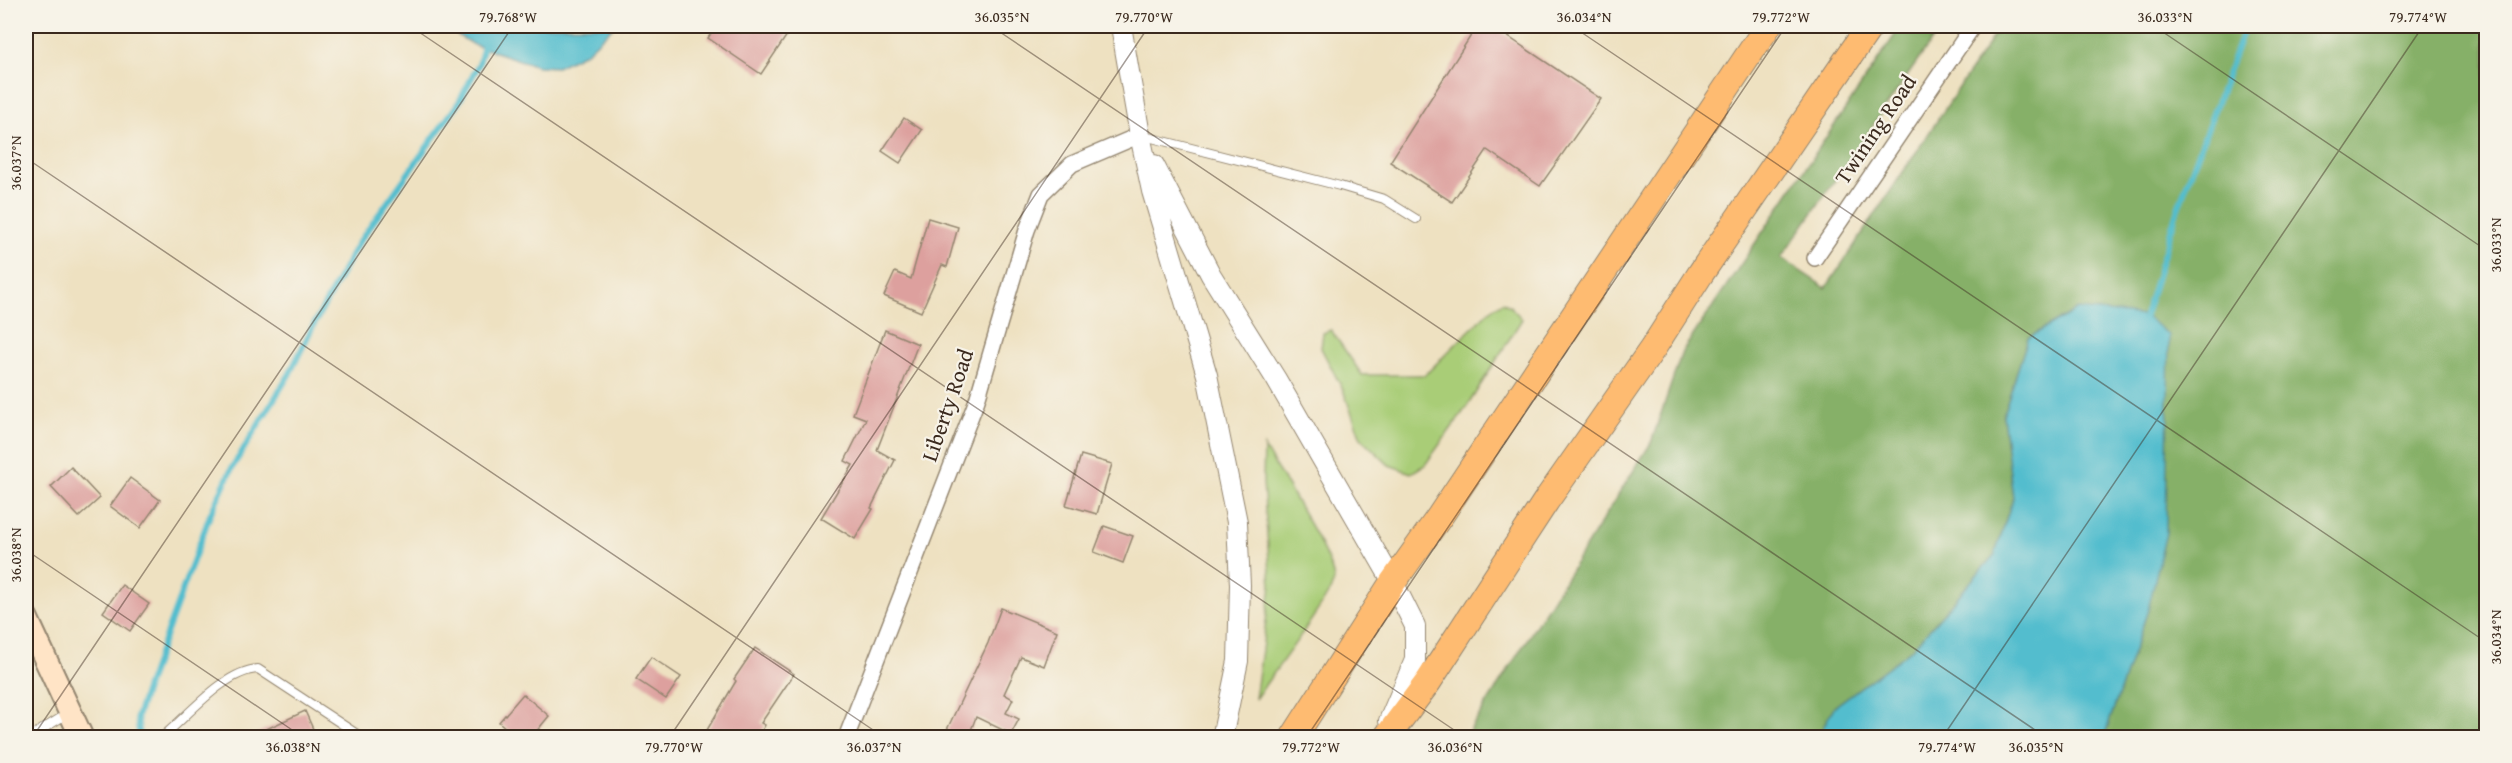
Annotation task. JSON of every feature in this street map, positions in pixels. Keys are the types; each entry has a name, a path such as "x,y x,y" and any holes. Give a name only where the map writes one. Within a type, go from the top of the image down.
{"highway":[{"path":"1293,738 1393,582 1447,506 1768,26"},
{"path":"1384,738 1428,682 1546,501 1653,348 1701,273 1870,26"}],"main road":[{"path":"26,617 82,738"}],"street":[{"path":"1121,26 1152,191 1207,375 1237,522 1240,585 1238,661 1222,738"},
{"name":"Twining Road","path":"1815,258 1972,26"},
{"path":"1140,135 1180,219 1211,275 1276,379 1393,582 1415,626 1415,660 1384,738"},
{"name":"Liberty Road","path":"846,738 977,400 1041,194 1072,164 1140,135"}],"lane":[{"path":"1140,135 1384,199 1416,219"},
{"path":"161,738 222,684 240,672 258,669 363,738"},
{"path":"28,738 71,712"}],"green space":[{"path":"1901,26 1942,26 1781,258 1826,288 2000,26 2486,26 2486,737 2104,737 2148,610 2078,309 2028,338 2003,415 2013,498 1995,554 1911,650 1834,707 1818,737 1465,738 1651,443 1682,352"},
{"path":"1503,302 1522,319 1468,405 1425,465 1411,473 1389,465 1361,438 1343,390 1321,348 1323,333 1331,330 1362,375 1425,375 1488,312"},
{"path":"1264,447 1316,535 1332,570 1334,581 1312,620 1255,699 1271,586 1263,482"}],"water":[{"path":"443,26 614,26 587,52 557,67 537,66 472,44"},
{"path":"2078,309 2145,316 2169,335 2166,533 2148,610 2104,737 1818,737 1834,707 1911,650 1995,554 2013,498 2003,415 2028,338"}],"building":[{"path":"716,26 793,26 761,74 708,38"},
{"path":"1477,26 1492,26 1601,99 1540,186 1487,150 1452,202 1390,162"},
{"path":"904,118 922,130 900,163 882,151"},
{"path":"928,218 958,227 947,267 942,265 921,312 884,296 895,272 911,279"},
{"path":"885,330 918,344 877,450 895,460 871,508 873,509 855,539 821,518 853,465 845,461 866,419 853,414"},
{"path":"1081,455 1112,464 1097,514 1066,505"},
{"path":"71,467 100,498 79,517 51,487"},
{"path":"130,478 160,500 140,528 110,506"},
{"path":"1104,526 1133,536 1123,563 1094,552"},
{"path":"122,585 149,604 130,631 103,612"},
{"path":"1001,608 1057,631 1044,666 1021,657 1004,694 1013,699 1006,713 1019,719 1011,734 976,717 968,738 943,738 988,643"},
{"path":"755,648 794,674 761,723 765,725 758,738 720,738 707,730 736,681 734,679"},
{"path":"651,657 681,677 666,699 636,679"},
{"path":"523,694 549,716 531,738 517,738 499,722"},
{"path":"305,711 317,738 247,738"}],"waterway":[{"path":"2143,322 2176,214 2245,26"},
{"path":"140,738 137,717 147,686 210,515 232,468 289,375 357,245 459,102 479,64 485,42"}]}
